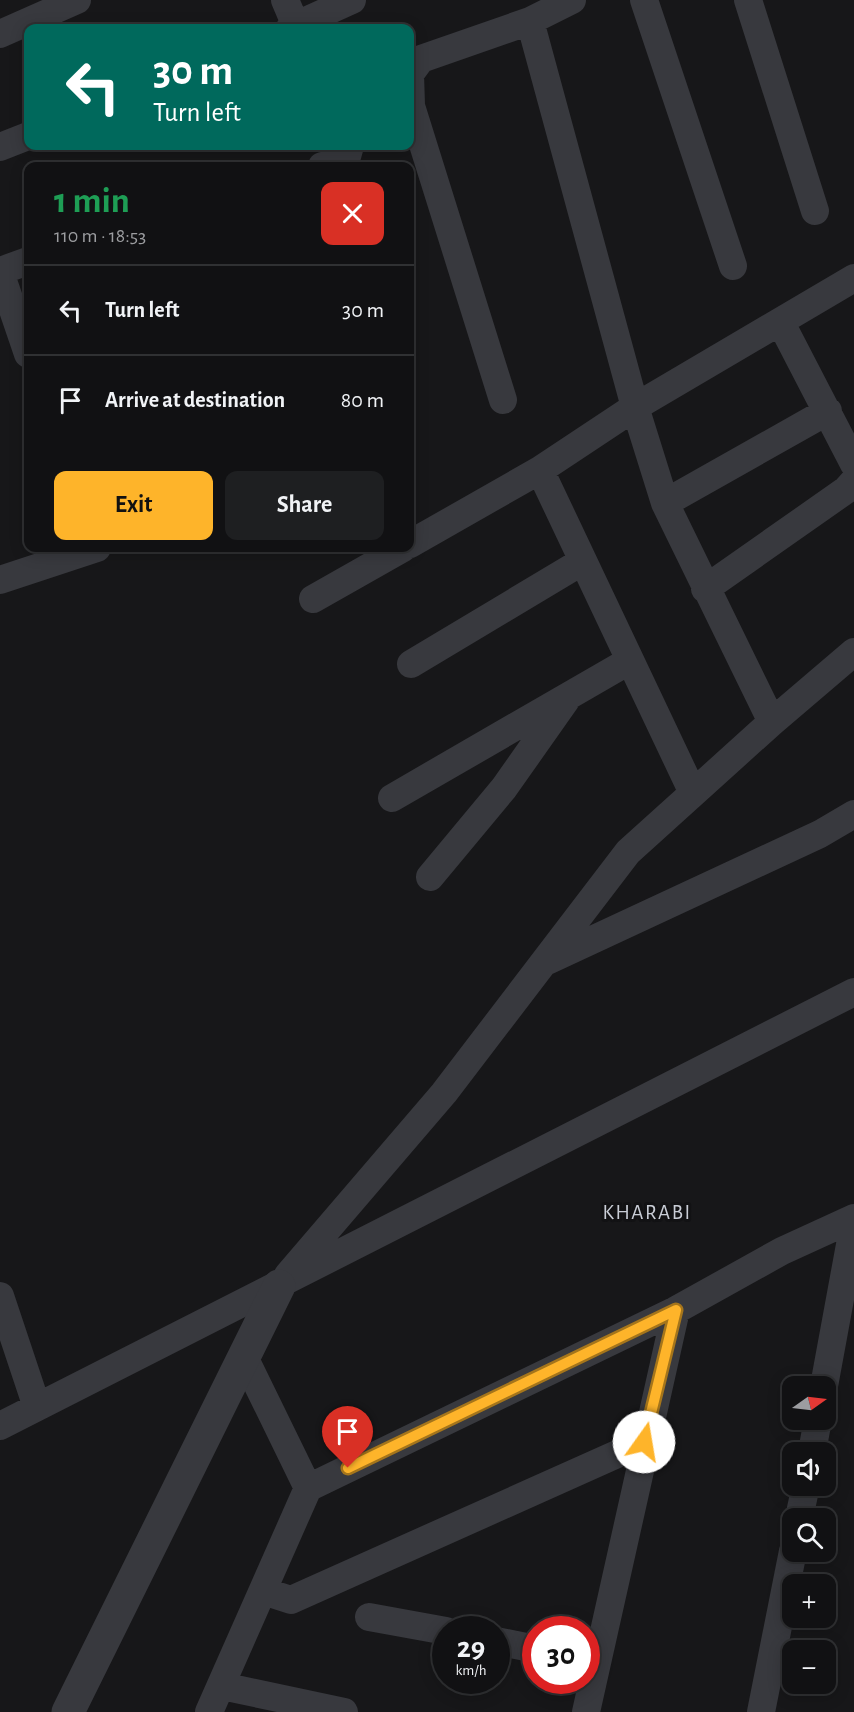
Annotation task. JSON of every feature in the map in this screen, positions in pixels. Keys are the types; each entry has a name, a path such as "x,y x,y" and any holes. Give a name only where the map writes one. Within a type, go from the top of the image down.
{"street":[{"path":"0,34 77,0"},
{"path":"285,0 292,24"},
{"path":"300,24 352,0"},
{"path":"414,69 421,59 530,21 572,0"},
{"path":"644,0 733,266"},
{"path":"748,0 815,211"},
{"path":"530,21 635,407 666,503 705,588 772,722"},
{"path":"414,119 503,400"},
{"path":"0,147 24,138"},
{"path":"338,162 346,160 349,150"},
{"path":"24,263 0,272 24,342"},
{"path":"414,542 540,470 635,407 854,278"},
{"path":"781,323 854,464"},
{"path":"666,503 828,411"},
{"path":"540,470 693,793"},
{"path":"705,588 846,490 854,481"},
{"path":"0,580 84,552"},
{"path":"313,598 396,552"},
{"path":"411,664 583,561"},
{"path":"68,1712 279,1286 444,1093 628,852 772,722 854,652"},
{"path":"392,798 492,738 629,661"},
{"path":"430,877 504,788 569,696"},
{"path":"544,962 820,834 854,814"},
{"path":"0,1426 854,992"},
{"path":"209,1712 308,1488 676,1310 782,1251 854,1218"},
{"path":"826,1376 854,1223"},
{"path":"0,1296 37,1407"},
{"path":"600,1626 676,1310"},
{"path":"244,1357 308,1488"},
{"path":"263,1591 291,1600 644,1442"},
{"path":"761,1712 791,1562"},
{"path":"369,1617 432,1628"},
{"path":"222,1686 344,1712"},
{"path":"586,1712 588,1694"}],"district":[{"name":"KHARABI","path":"647,1212"}],"route":[{"path":"348,1468 676,1310 644,1442"}]}
